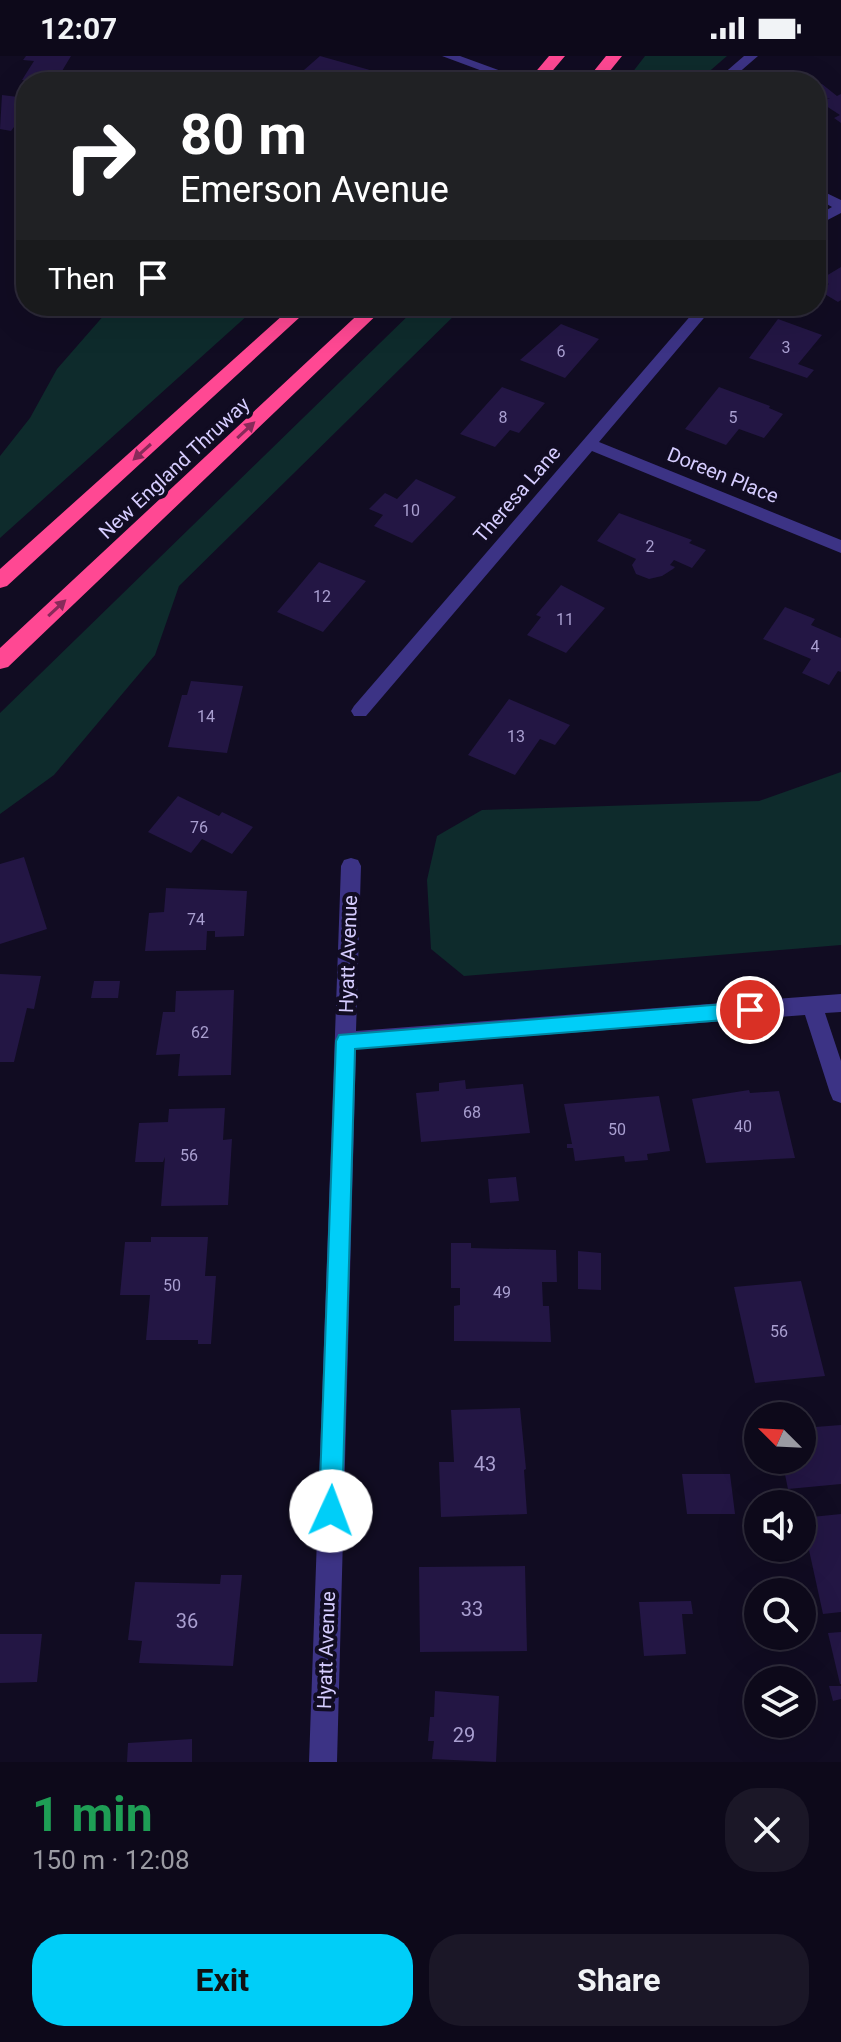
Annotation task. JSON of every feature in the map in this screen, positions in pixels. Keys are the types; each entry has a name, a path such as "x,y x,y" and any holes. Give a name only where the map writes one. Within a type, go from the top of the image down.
{"highway":[{"path":"543,72 557,56"},
{"path":"601,72 614,56"},
{"name":"New England Thruway","path":"0,581 292,316"},
{"name":"New England Thruway","path":"0,661 366,316"}],"street":[{"path":"448,56 495,72"},
{"path":"732,72 752,56"},
{"name":"Theresa Lane","path":"360,711 698,316"},
{"name":"Doreen Place","path":"589,444 841,547"},
{"name":"Hyatt Avenue","path":"323,1762 351,866"},
{"path":"345,1041 841,1003"},
{"path":"812,1005 841,1093"}],"green space":[{"path":"645,56 727,56 709,72 633,72"},
{"path":"103,316 247,316 0,538 0,456 30,418 57,369"},
{"path":"408,316 454,316 179,586 155,655 54,775 0,814 0,713"},
{"path":"841,772 841,945 464,976 431,949 427,880 437,836 482,810 759,801"}],"building":[{"path":"26,56 71,56 61,72 27,72 34,61 23,60"},
{"path":"320,56 377,72 302,72"},
{"path":"826,87 837,96 841,94 841,123 834,118 840,115 826,106 826,100 830,98 826,99"},
{"path":"2,95 16,97 16,124 11,131 0,129"},
{"path":"841,267 841,300 838,302 826,295 826,286 829,284 826,276"},
{"path":"778,319 822,335 798,364 814,370 807,378 749,358"},
{"path":"561,324 599,339 565,378 520,360"},
{"path":"502,387 545,403 519,433 510,430 495,447 460,434"},
{"path":"719,387 783,414 764,438 739,429 726,445 685,429"},
{"path":"416,479 456,497 412,543 374,526 383,515 369,509 385,493 397,499"},
{"path":"619,513 692,540 689,543 706,550 692,568 674,560 670,565 675,567 662,576 649,579 636,574 632,565 636,559 597,541"},
{"path":"319,562 366,581 323,632 277,612"},
{"path":"561,585 605,608 566,653 527,635 541,617 536,615"},
{"path":"785,607 815,619 811,625 841,638 841,672 838,671 829,685 802,673 811,659 763,639"},
{"path":"191,681 243,686 227,753 168,747 182,695 187,695"},
{"path":"509,699 570,725 555,745 540,739 515,775 468,755"},
{"path":"178,796 219,816 222,812 253,827 232,854 202,839 191,853 148,832"},
{"path":"24,857 47,929 0,944 0,864"},
{"path":"166,888 247,891 244,936 215,937 215,931 207,931 206,950 145,951 149,913 164,912"},
{"path":"0,974 41,976 34,1009 27,1008 14,1062 0,1062"},
{"path":"94,981 120,981 118,998 91,998"},
{"path":"234,990 231,1075 178,1076 180,1054 156,1055 163,1012 175,1012 176,991"},
{"path":"465,1080 466,1089 523,1084 530,1133 421,1142 416,1093 439,1091 439,1083"},
{"path":"749,1090 750,1093 779,1091 795,1158 706,1163 692,1099"},
{"path":"659,1096 670,1151 647,1154 648,1160 625,1162 624,1156 575,1161 573,1148 567,1148 567,1144 572,1144 564,1104"},
{"path":"225,1108 223,1140 232,1139 228,1205 161,1206 165,1157 163,1162 135,1162 139,1123 168,1122 169,1109"},
{"path":"516,1177 519,1201 490,1203 488,1179"},
{"path":"151,1237 208,1237 205,1276 216,1276 211,1344 198,1344 198,1340 146,1340 150,1295 120,1295 125,1242 151,1242"},
{"path":"451,1243 471,1243 471,1248 556,1250 557,1282 542,1282 543,1306 549,1306 551,1342 454,1341 454,1306 460,1305 460,1288 451,1288"},
{"path":"578,1251 601,1253 601,1290 578,1289"},
{"path":"801,1281 825,1376 755,1383 734,1287"},
{"path":"520,1408 527,1514 441,1517 439,1462 454,1462 451,1410"},
{"path":"841,1425 841,1484 788,1489 785,1474 816,1474 816,1427"},
{"path":"682,1474 730,1474 735,1514 687,1514"},
{"path":"841,1514 841,1612 823,1614 812,1562 816,1562 816,1517"},
{"path":"525,1566 527,1651 420,1652 419,1567"},
{"path":"221,1575 242,1575 233,1666 139,1663 142,1641 128,1640 135,1582 220,1584"},
{"path":"691,1601 693,1614 682,1614 686,1654 644,1656 639,1602"},
{"path":"841,1632 841,1684 840,1684 828,1633"},
{"path":"0,1634 42,1634 37,1682 0,1683"},
{"path":"829,1686 841,1686 841,1699 833,1701"},
{"path":"435,1691 499,1696 496,1762 432,1759 434,1741 428,1741 430,1717 434,1717"},
{"path":"192,1739 192,1762 127,1762 128,1743"}],"route":[{"path":"331,1511 345,1041 750,1010"}]}
